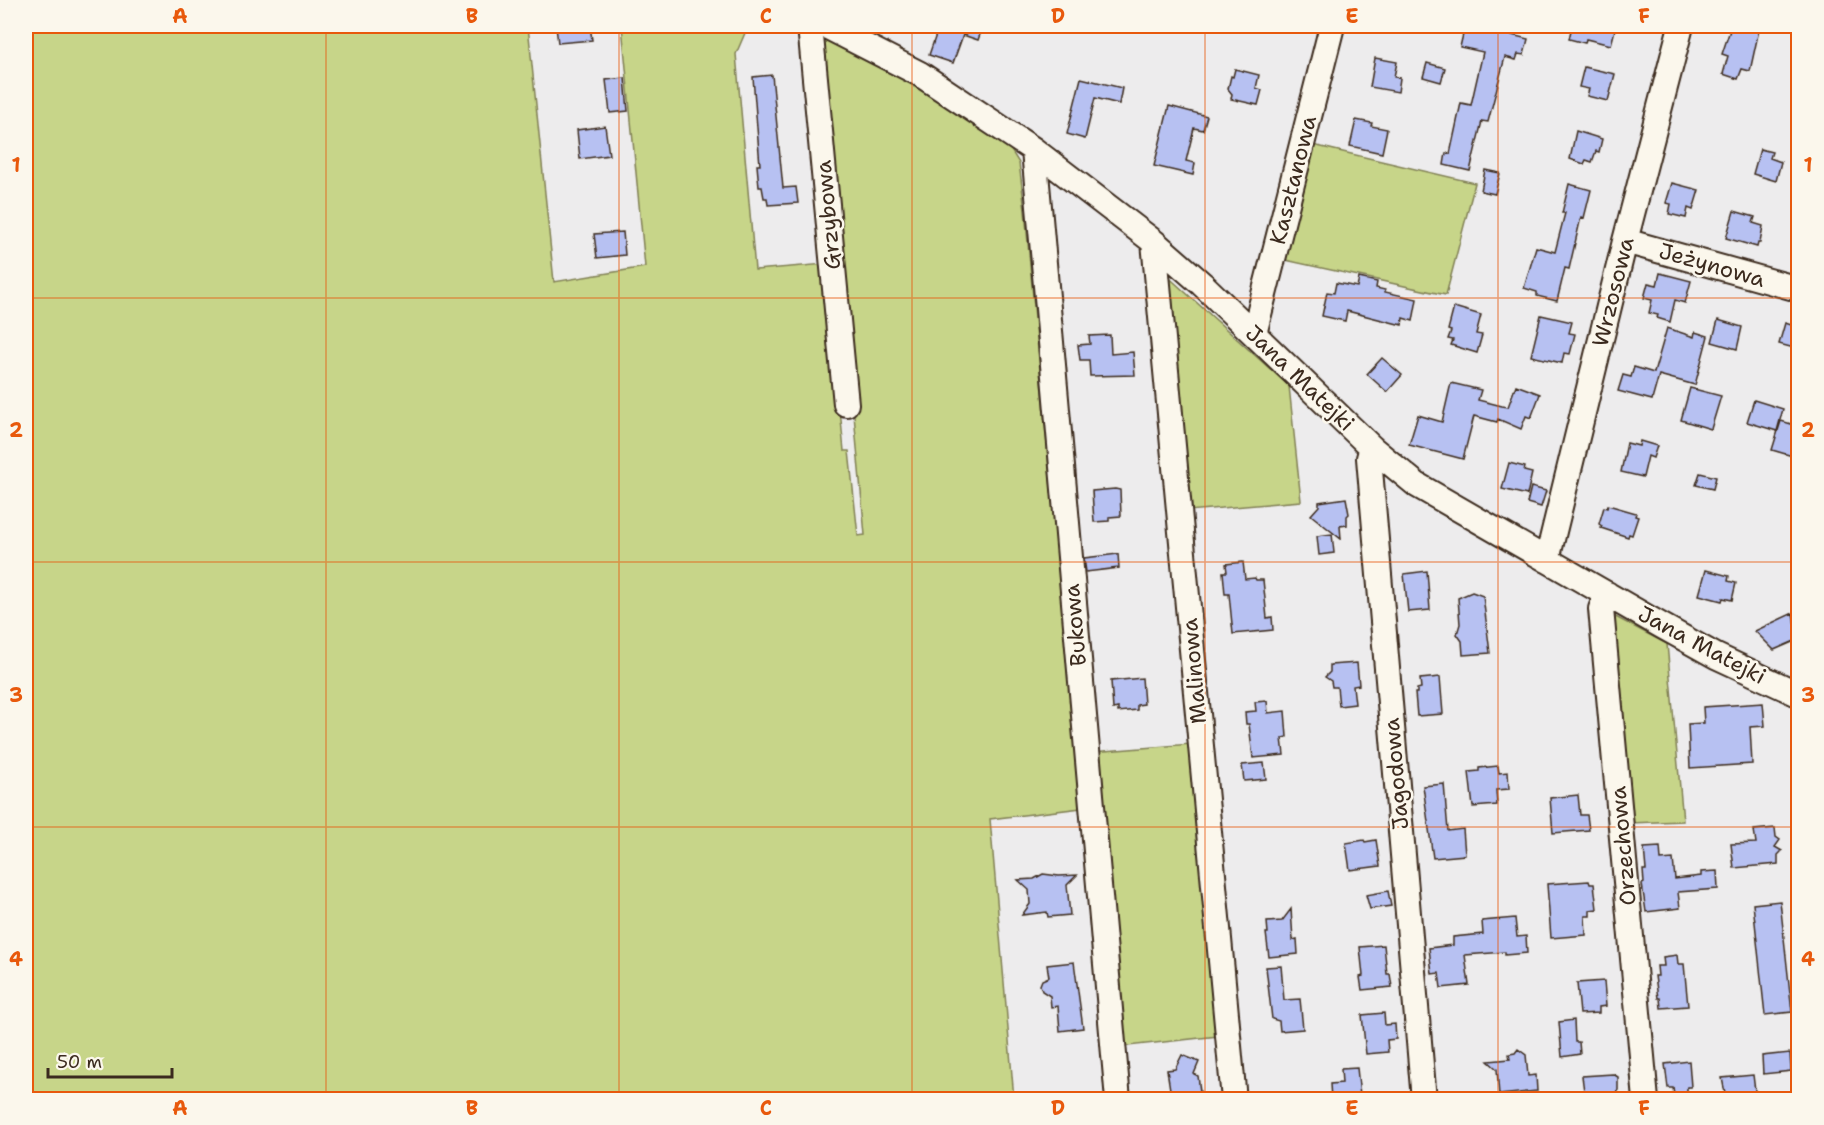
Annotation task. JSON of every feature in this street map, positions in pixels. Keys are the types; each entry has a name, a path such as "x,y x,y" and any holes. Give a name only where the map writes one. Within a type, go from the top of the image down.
{"street":[{"name":"Grzybowa","path":"810,26 846,404"},
{"name":"Jana Matejki","path":"826,26 920,74 1034,150 1154,242 1202,284 1372,448 1417,485 1716,656 1798,694"},
{"name":"Kasztanowa","path":"1254,334 1332,26"},
{"name":"Wrzosowa","path":"1547,560 1625,241 1681,26"},
{"name":"Bukowa","path":"1034,150 1118,1100"},
{"name":"Jeżynowa","path":"1625,241 1798,289"},
{"name":"Malinowa","path":"1154,242 1234,1100"},
{"name":"Jagodowa","path":"1372,448 1369,458 1424,1100"},
{"name":"Orzechowa","path":"1607,594 1601,609 1646,1100"}],"green space":[{"path":"26,26 528,26 554,282 645,267 622,26 748,26 736,54 755,270 826,264 844,451 849,451 858,536 865,535 819,33 927,89 1009,147 1019,163 1025,211 1081,808 990,819 1014,1099 26,1099"},
{"path":"1313,145 1475,183 1446,295 1285,260"},
{"path":"1164,273 1289,386 1301,501 1188,511"},
{"path":"1610,614 1667,644 1683,821 1629,823"},
{"path":"1191,744 1218,1036 1119,1047 1092,752"}],"building":[{"path":"590,26 592,40 558,43 556,27"},
{"path":"939,26 983,26 978,40 963,35 953,63 929,55"},
{"path":"1465,26 1496,26 1495,31 1528,39 1524,55 1518,54 1516,60 1505,57 1488,122 1482,121 1470,171 1444,165 1446,153 1450,154 1461,103 1471,105 1483,52 1460,47"},
{"path":"1572,26 1616,26 1611,45 1586,39 1585,43 1569,39"},
{"path":"1743,26 1759,30 1750,71 1742,69 1738,79 1723,74 1728,56 1722,54 1731,27 1742,30"},
{"path":"1375,58 1397,62 1394,77 1400,78 1398,92 1370,87"},
{"path":"1427,63 1445,68 1441,82 1423,77"},
{"path":"1584,67 1615,74 1608,101 1587,96 1589,89 1579,87"},
{"path":"1235,69 1259,75 1256,88 1262,90 1258,105 1231,99 1232,94 1228,89"},
{"path":"772,75 783,188 796,187 798,203 768,205 762,187 759,187 757,165 760,165 753,77"},
{"path":"625,78 628,111 610,113 606,80"},
{"path":"1081,78 1122,88 1119,104 1095,98 1085,139 1067,134"},
{"path":"1169,106 1207,116 1203,130 1194,128 1186,161 1195,163 1193,175 1154,166"},
{"path":"1356,120 1387,129 1382,153 1350,146"},
{"path":"605,126 609,155 580,159 577,130"},
{"path":"1576,131 1602,139 1599,152 1596,151 1592,162 1586,160 1584,164 1570,159"},
{"path":"1760,149 1772,152 1770,158 1781,162 1776,181 1753,174"},
{"path":"1485,170 1500,173 1495,194 1481,191"},
{"path":"1672,183 1699,190 1693,210 1688,208 1686,218 1669,214 1671,204 1666,203"},
{"path":"1569,184 1591,190 1584,218 1581,217 1569,269 1565,268 1557,301 1537,296 1537,292 1524,288 1536,247 1555,252 1565,213 1562,213"},
{"path":"1734,211 1755,217 1753,223 1763,226 1757,247 1726,238"},
{"path":"623,232 625,255 597,258 594,234"},
{"path":"1660,273 1691,281 1685,303 1675,300 1670,322 1649,313 1652,300 1644,298 1648,283 1657,285"},
{"path":"1359,278 1377,282 1376,288 1385,290 1385,292 1417,299 1413,321 1403,318 1402,325 1347,311 1345,321 1322,316 1327,292 1334,293 1336,283 1357,287"},
{"path":"1454,307 1481,315 1476,334 1482,335 1477,353 1451,345 1453,340 1448,339"},
{"path":"1541,315 1572,322 1569,333 1575,334 1570,354 1564,353 1562,363 1531,356"},
{"path":"1718,320 1742,327 1737,349 1712,342"},
{"path":"1785,323 1798,327 1798,349 1779,344"},
{"path":"1667,328 1694,337 1695,332 1708,336 1695,385 1659,375 1652,400 1618,391 1623,375 1631,377 1634,367 1654,373"},
{"path":"1110,335 1111,354 1133,352 1135,375 1090,376 1089,360 1080,360 1078,345 1090,344 1089,336"},
{"path":"1382,358 1402,375 1387,392 1367,374"},
{"path":"1451,383 1481,390 1478,400 1508,407 1516,385 1540,394 1531,418 1526,416 1521,429 1498,419 1497,422 1474,416 1463,459 1409,445 1418,415 1442,422"},
{"path":"1690,388 1721,396 1711,429 1681,420"},
{"path":"1754,400 1783,409 1777,431 1747,422"},
{"path":"1781,421 1798,426 1796,457 1772,450"},
{"path":"1640,441 1657,446 1653,458 1648,456 1643,477 1621,472 1627,443 1639,446"},
{"path":"1509,463 1525,467 1524,471 1532,473 1527,495 1502,489"},
{"path":"1700,473 1716,477 1713,489 1696,485"},
{"path":"1531,487 1546,491 1541,507 1527,503"},
{"path":"1120,490 1121,516 1109,517 1109,521 1094,522 1092,491"},
{"path":"1346,498 1349,514 1347,525 1340,526 1341,539 1311,515 1319,506 1319,502"},
{"path":"1608,505 1636,513 1635,516 1638,517 1632,535 1629,534 1628,537 1601,528 1599,524 1604,507 1607,508"},
{"path":"1332,534 1334,553 1319,555 1317,536"},
{"path":"1118,554 1119,568 1086,572 1084,558"},
{"path":"1243,562 1245,579 1263,580 1267,618 1272,617 1273,630 1233,634 1229,594 1225,594 1223,572 1227,572 1226,564"},
{"path":"1706,570 1729,576 1728,581 1736,583 1732,600 1723,598 1722,601 1699,595"},
{"path":"1427,571 1430,610 1408,612 1404,574"},
{"path":"1472,592 1483,596 1490,653 1463,655 1462,641 1457,634 1460,624 1458,598"},
{"path":"1793,613 1797,640 1774,650 1755,631"},
{"path":"1357,663 1359,685 1353,686 1355,704 1339,706 1337,687 1332,687 1331,681 1325,677 1330,672 1330,665"},
{"path":"1440,677 1443,714 1417,716 1415,693 1421,688 1420,679"},
{"path":"1142,678 1144,704 1137,705 1137,710 1118,712 1118,708 1113,709 1111,681"},
{"path":"1267,701 1268,713 1285,711 1287,737 1282,738 1284,755 1253,758 1249,724 1246,724 1245,712 1256,711 1255,702"},
{"path":"1763,703 1765,726 1750,727 1752,764 1690,768 1688,724 1704,723 1703,707"},
{"path":"1264,763 1266,779 1244,781 1242,765"},
{"path":"1498,766 1499,773 1508,772 1509,789 1496,790 1497,805 1473,807 1469,772 1479,771 1479,768"},
{"path":"1444,784 1448,831 1463,829 1465,855 1433,858 1423,786"},
{"path":"1578,795 1580,815 1587,815 1589,830 1553,833 1550,798"},
{"path":"1775,828 1776,837 1780,840 1775,847 1782,851 1778,855 1778,864 1734,868 1731,844 1756,843 1754,830"},
{"path":"1364,840 1365,842 1376,840 1380,866 1350,870 1346,843"},
{"path":"1660,847 1661,860 1673,859 1675,879 1701,876 1701,872 1717,871 1718,889 1678,892 1680,908 1646,912 1642,884 1644,883 1643,870 1646,870 1644,848"},
{"path":"1043,874 1077,875 1067,885 1070,915 1048,917 1047,912 1022,915 1030,904 1029,890 1018,880 1034,879"},
{"path":"1589,881 1590,884 1594,884 1597,909 1590,910 1590,916 1585,916 1586,935 1551,938 1547,884"},
{"path":"1388,891 1391,906 1370,909 1366,895"},
{"path":"1780,901 1792,1012 1765,1015 1753,904"},
{"path":"1291,909 1293,940 1297,939 1298,954 1269,957 1267,922 1282,921"},
{"path":"1515,918 1517,937 1526,936 1527,953 1465,955 1469,985 1441,988 1439,973 1432,974 1429,948 1453,945 1453,937 1483,934 1482,921"},
{"path":"1384,945 1387,974 1390,974 1392,987 1362,990 1360,947"},
{"path":"1677,955 1678,964 1684,964 1688,1006 1661,1008 1655,976 1658,976 1657,966 1664,966 1663,957"},
{"path":"1074,962 1083,1028 1060,1031 1058,1006 1051,1007 1050,996 1042,991 1040,985 1042,980 1049,977 1047,965"},
{"path":"1281,966 1284,1000 1300,999 1303,1029 1280,1031 1279,1021 1272,1019 1266,967"},
{"path":"1604,981 1606,1006 1599,1007 1599,1013 1580,1014 1577,983"},
{"path":"1384,1013 1385,1025 1395,1024 1396,1039 1387,1040 1388,1052 1366,1054 1362,1015"},
{"path":"1574,1020 1575,1042 1579,1042 1580,1054 1562,1057 1559,1022"},
{"path":"1518,1049 1526,1055 1528,1076 1536,1075 1537,1091 1499,1095 1497,1069 1488,1061 1510,1059 1509,1054 1515,1053"},
{"path":"1790,1053 1791,1071 1763,1074 1762,1056"},
{"path":"1182,1055 1199,1062 1194,1074 1198,1076 1201,1100 1183,1100 1182,1095 1171,1096 1167,1070 1175,1069"},
{"path":"1689,1061 1691,1087 1687,1087 1687,1093 1674,1095 1673,1088 1668,1088 1665,1064"},
{"path":"1357,1068 1360,1096 1331,1099 1330,1084 1342,1083 1341,1069"},
{"path":"1613,1074 1618,1077 1618,1090 1613,1096 1585,1099 1582,1076"},
{"path":"1753,1075 1756,1099 1726,1098 1722,1078"}]}
